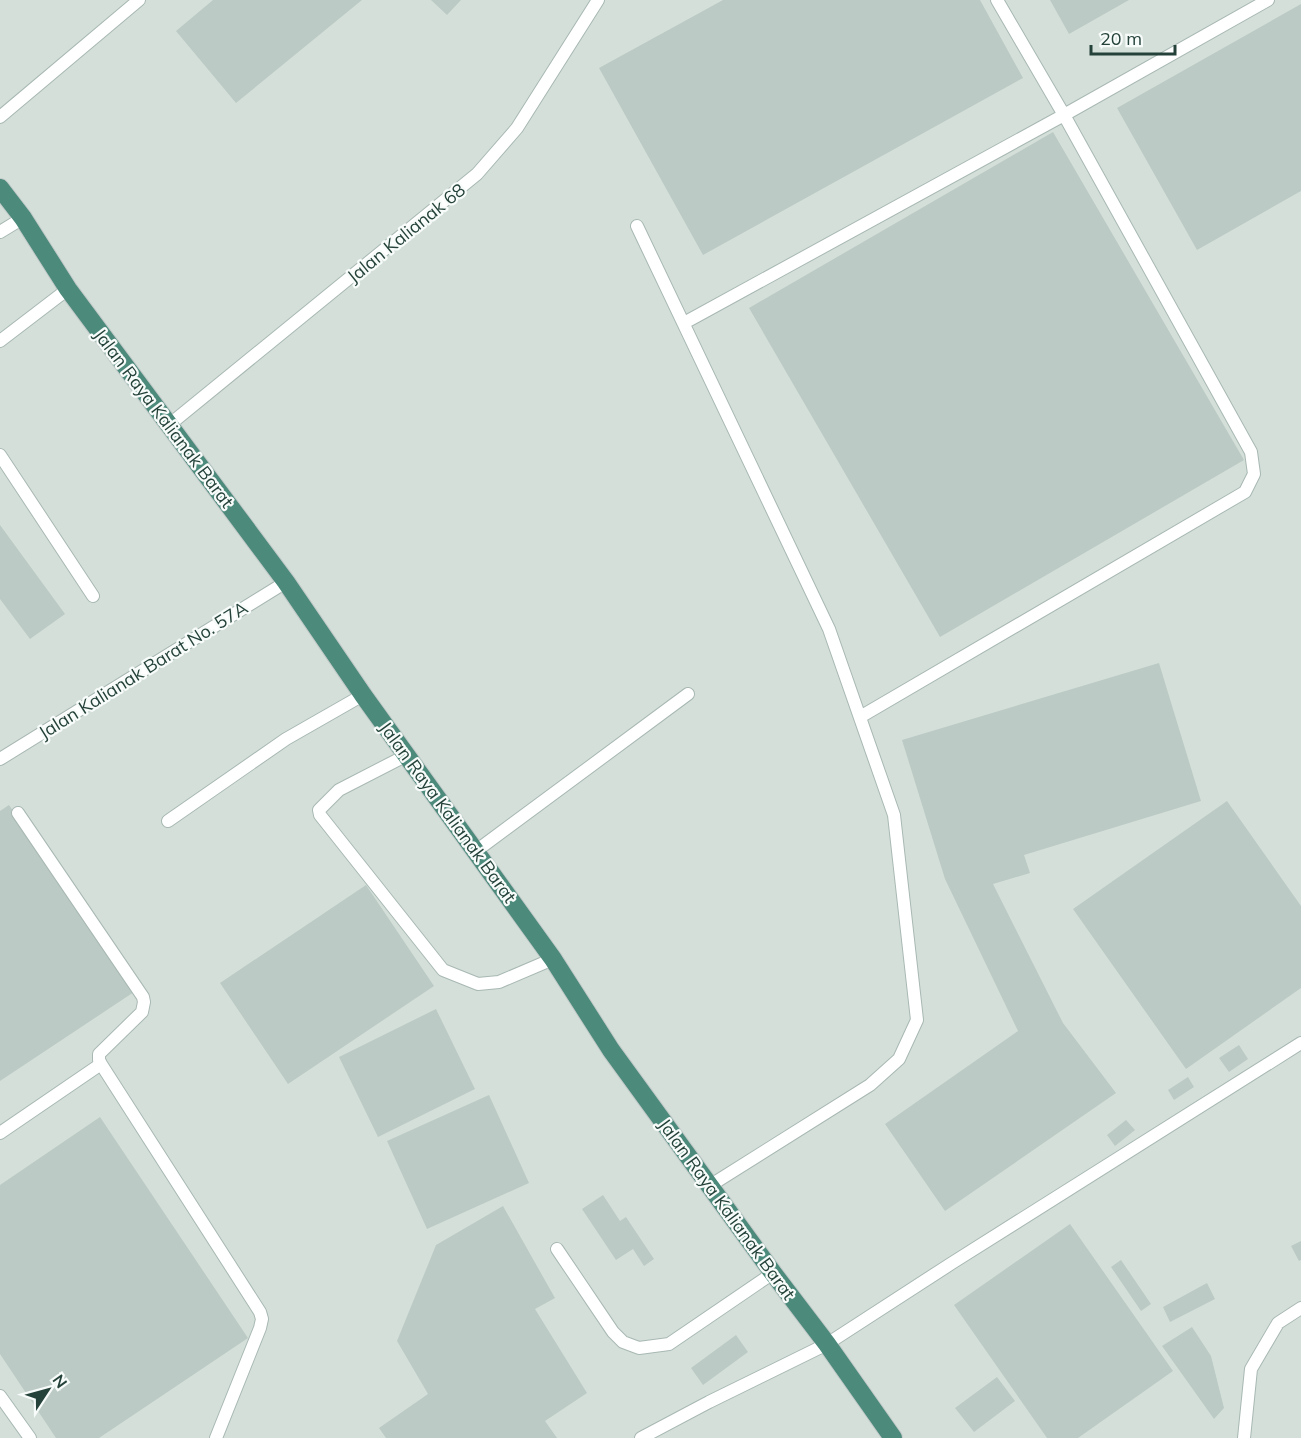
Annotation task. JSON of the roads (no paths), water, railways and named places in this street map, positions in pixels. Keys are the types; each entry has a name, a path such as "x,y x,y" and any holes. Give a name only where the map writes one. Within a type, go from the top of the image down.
{"highway":[{"name":"Jalan Raya Kalianak Barat","path":"0,188 23,218 68,289 286,582 363,695 553,959 611,1050 827,1344 893,1438"}],"lane":[{"path":"0,117 139,0"},
{"name":"Jalan Kalianak 68","path":"169,425 477,174 517,128 598,0"},
{"path":"860,717 1245,492 1254,474 1251,452 1064,115 997,0"},
{"path":"684,323 1064,115 1268,0"},
{"path":"0,232 23,218"},
{"path":"637,226 829,628 894,815 918,1020 899,1059 870,1085 711,1185"},
{"path":"0,341 68,289"},
{"path":"0,455 93,596"},
{"name":"Jalan Kalianak Barat No. 57A","path":"0,759 286,582"},
{"path":"476,851 688,694"},
{"path":"168,821 286,739 363,695"},
{"path":"407,756 339,790 319,810 320,815 442,970 478,984 499,982 553,959"},
{"path":"18,813 143,997 142,1012 99,1054 101,1064 260,1312 262,1319 260,1329 216,1438"},
{"path":"641,1438 827,1344 1301,1043"},
{"path":"0,1133 101,1064"},
{"path":"557,1249 613,1332 623,1342 639,1348 669,1344 773,1273"},
{"path":"1244,1438 1251,1369 1278,1323 1301,1308"},
{"path":"0,1396 30,1438"}]}
